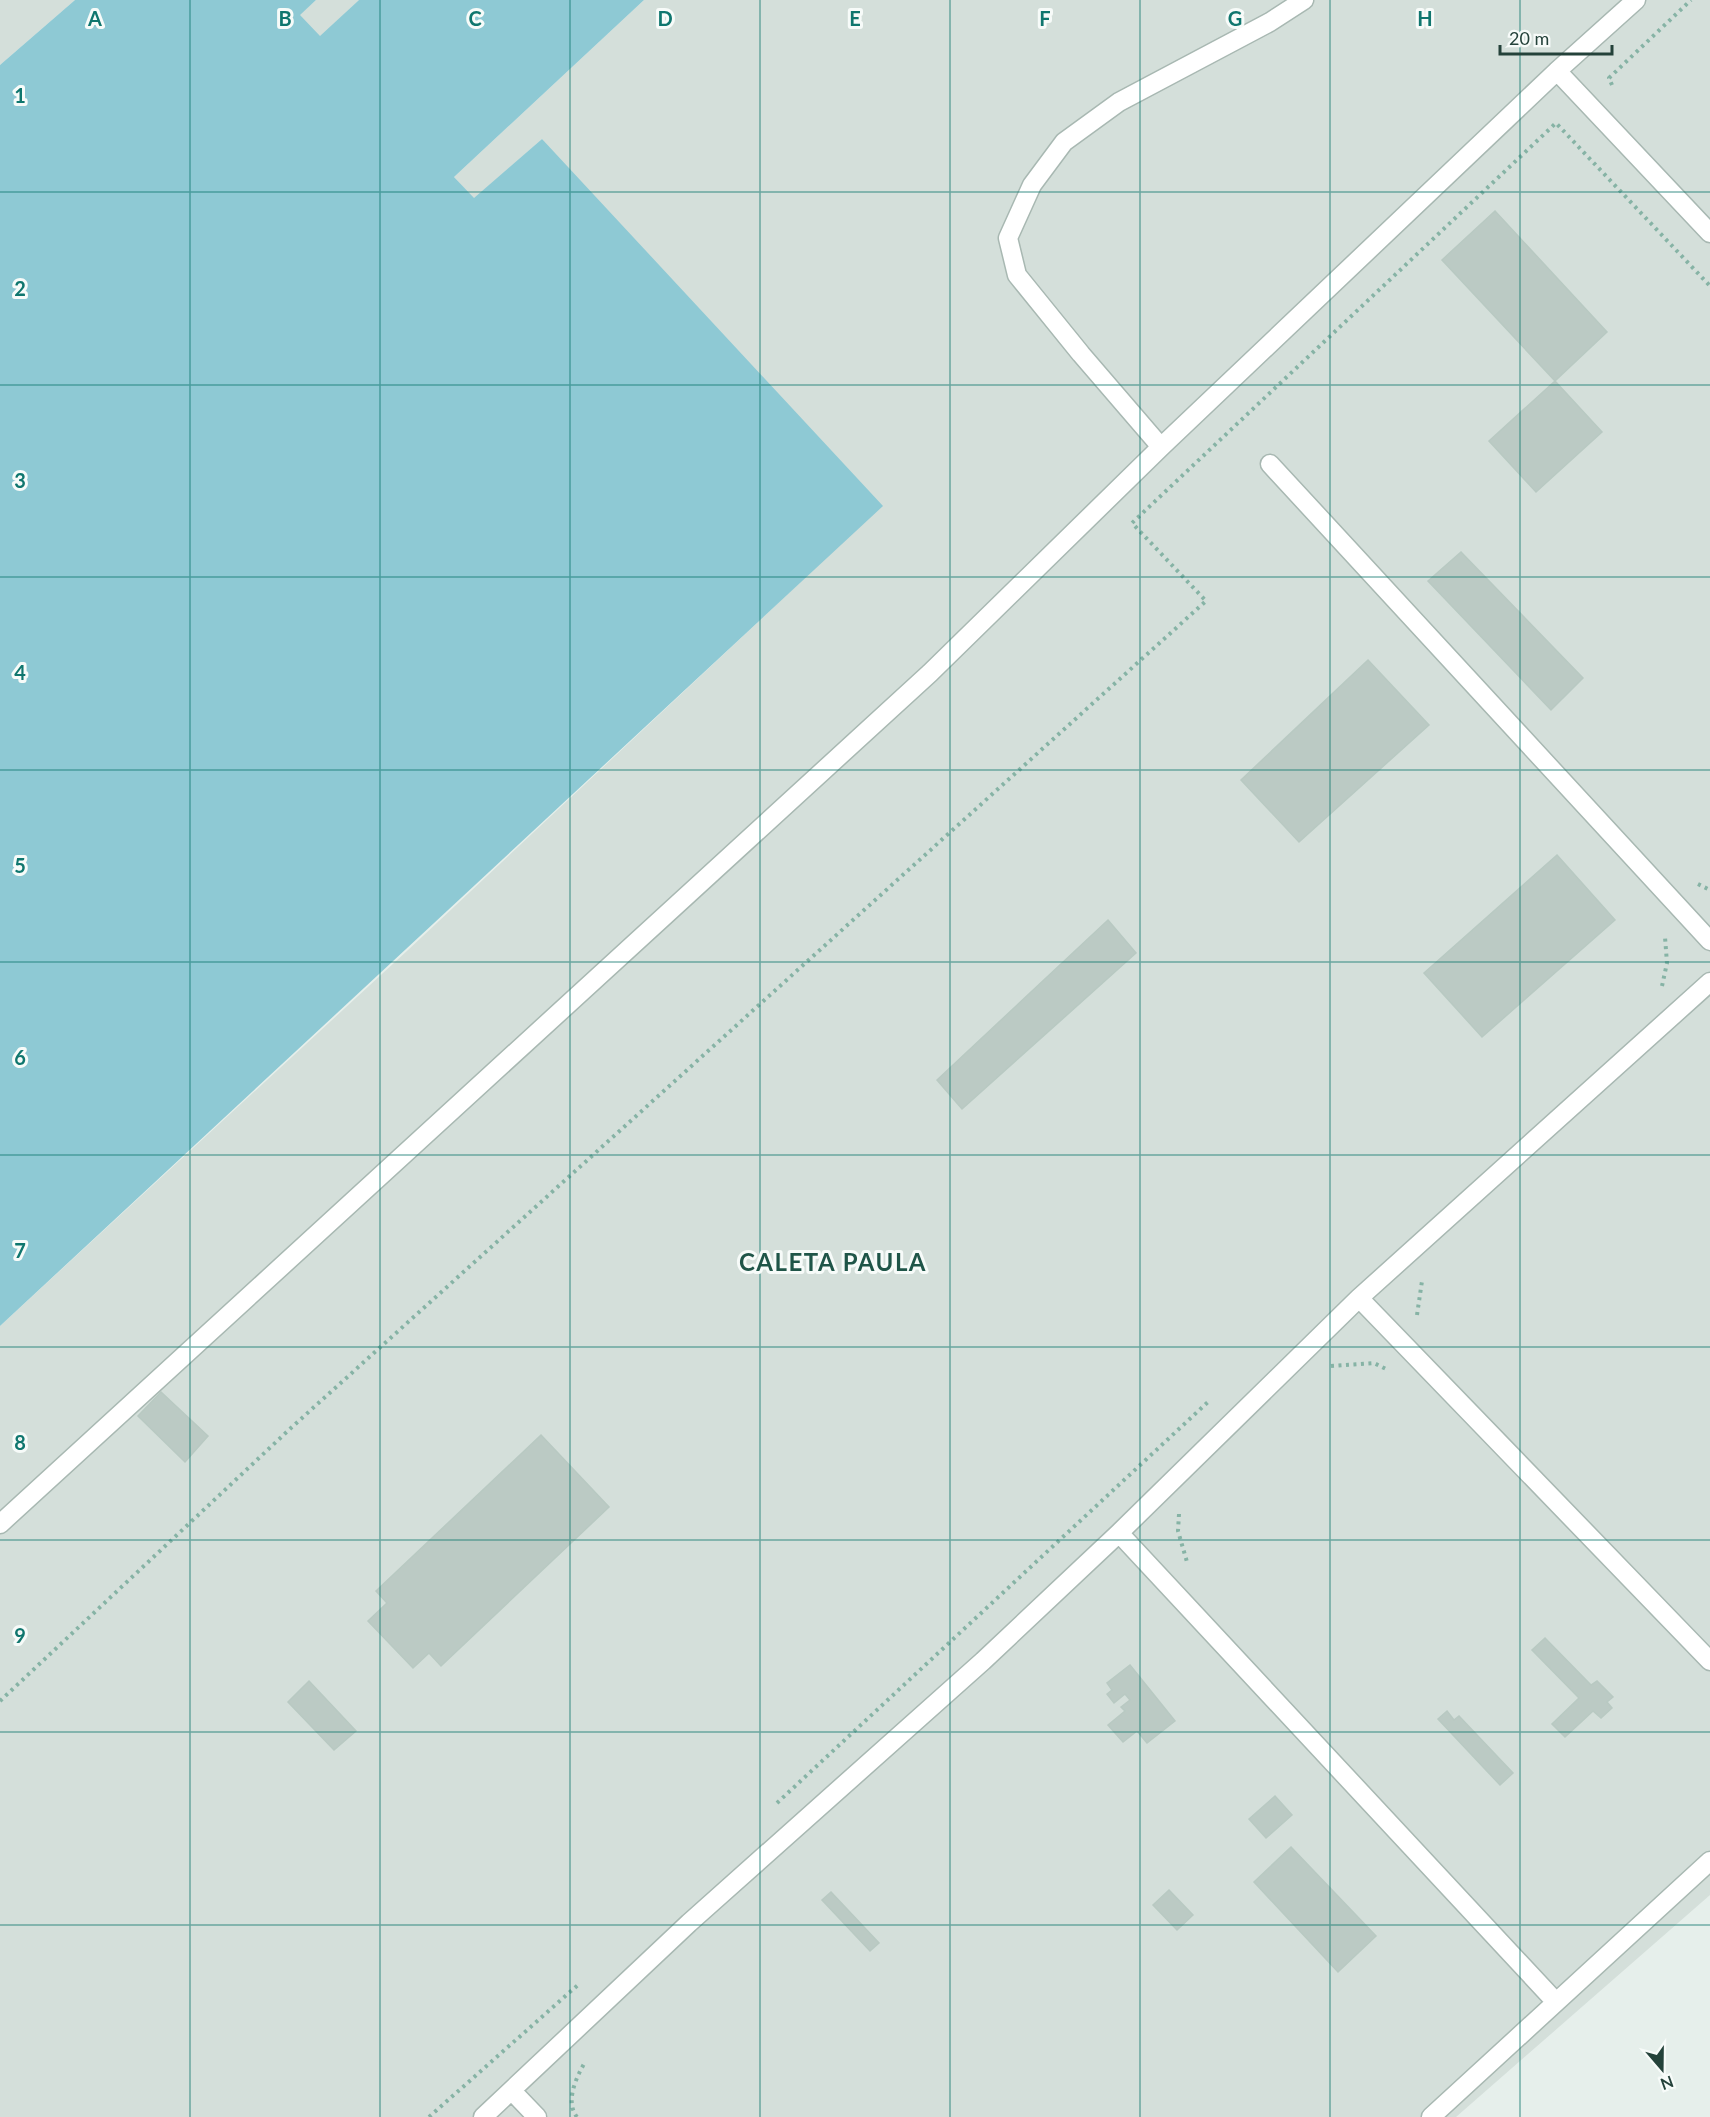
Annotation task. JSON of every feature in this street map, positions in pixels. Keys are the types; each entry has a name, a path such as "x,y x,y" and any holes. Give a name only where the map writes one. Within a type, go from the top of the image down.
{"lane":[{"path":"1161,447 1080,354 1017,275 1008,238 1032,184 1064,142 1119,102 1270,22 1304,0"},
{"path":"0,1524 930,673 1161,447 1557,70 1636,0"},
{"path":"1557,70 1710,232"},
{"path":"1270,464 1710,941"},
{"path":"483,2117 689,1923 983,1661 1119,1533 1359,1298 1710,982"},
{"path":"1359,1298 1710,1661"},
{"path":"1119,1533 1555,2001"},
{"path":"1431,2117 1710,1861"},
{"path":"512,2091 537,2117"}],"path":[{"path":"1615,90 1609,78 1691,0"},
{"path":"0,1701 301,1419 1206,601 1132,523 1556,123 1710,286"},
{"path":"1693,878 1710,890"},
{"path":"1659,994 1667,963 1665,935 1662,928"},
{"path":"1324,1371 1330,1366 1374,1364 1398,1376 1434,1340 1426,1333 1416,1313 1420,1286 1424,1278"},
{"path":"771,1808 1213,1397"},
{"path":"1179,1508 1178,1531 1185,1560 1191,1566"},
{"path":"429,2117 581,1982"},
{"path":"577,2117 573,2112 573,2083 587,2058"}],"shaded area":[{"path":"0,0 75,0 0,65"},
{"path":"316,0 359,0 320,37 299,15"},
{"path":"644,0 1710,0 1710,1895 1456,2117 0,2117 0,1326 408,950 821,563 542,139 474,199 454,177"}],"water":[{"path":"75,0 316,0 300,15 320,36 359,0 644,0 454,177 474,198 542,139 883,506 0,1326 0,65"}],"building":[{"path":"1495,211 1607,332 1555,381 1442,260"},
{"path":"1555,381 1602,432 1536,492 1489,441"},
{"path":"1461,552 1583,678 1551,710 1428,581"},
{"path":"1368,660 1429,725 1299,842 1241,780"},
{"path":"1557,855 1615,920 1482,1037 1424,973"},
{"path":"1108,920 1136,953 962,1109 937,1080"},
{"path":"161,1392 208,1436 185,1462 138,1416"},
{"path":"541,1435 609,1507 441,1666 429,1653 413,1668 368,1621 387,1603 376,1591"},
{"path":"1545,1638 1591,1685 1597,1681 1613,1697 1607,1702 1612,1708 1601,1718 1593,1711 1565,1737 1552,1724 1579,1698 1532,1650"},
{"path":"1130,1665 1175,1721 1147,1743 1137,1731 1123,1742 1108,1725 1125,1711 1121,1707 1130,1700 1125,1694 1114,1703 1107,1694 1112,1690 1107,1683"},
{"path":"309,1681 356,1731 334,1750 288,1702"},
{"path":"1447,1711 1454,1720 1459,1716 1513,1773 1500,1785 1438,1719"},
{"path":"1275,1796 1292,1815 1266,1838 1249,1819"},
{"path":"1291,1847 1376,1936 1338,1972 1254,1882"},
{"path":"1169,1890 1193,1915 1177,1930 1153,1905"},
{"path":"831,1892 879,1943 870,1951 822,1900"}],"district":[{"name":"CALETA PAULA","path":"833,1263"}]}
